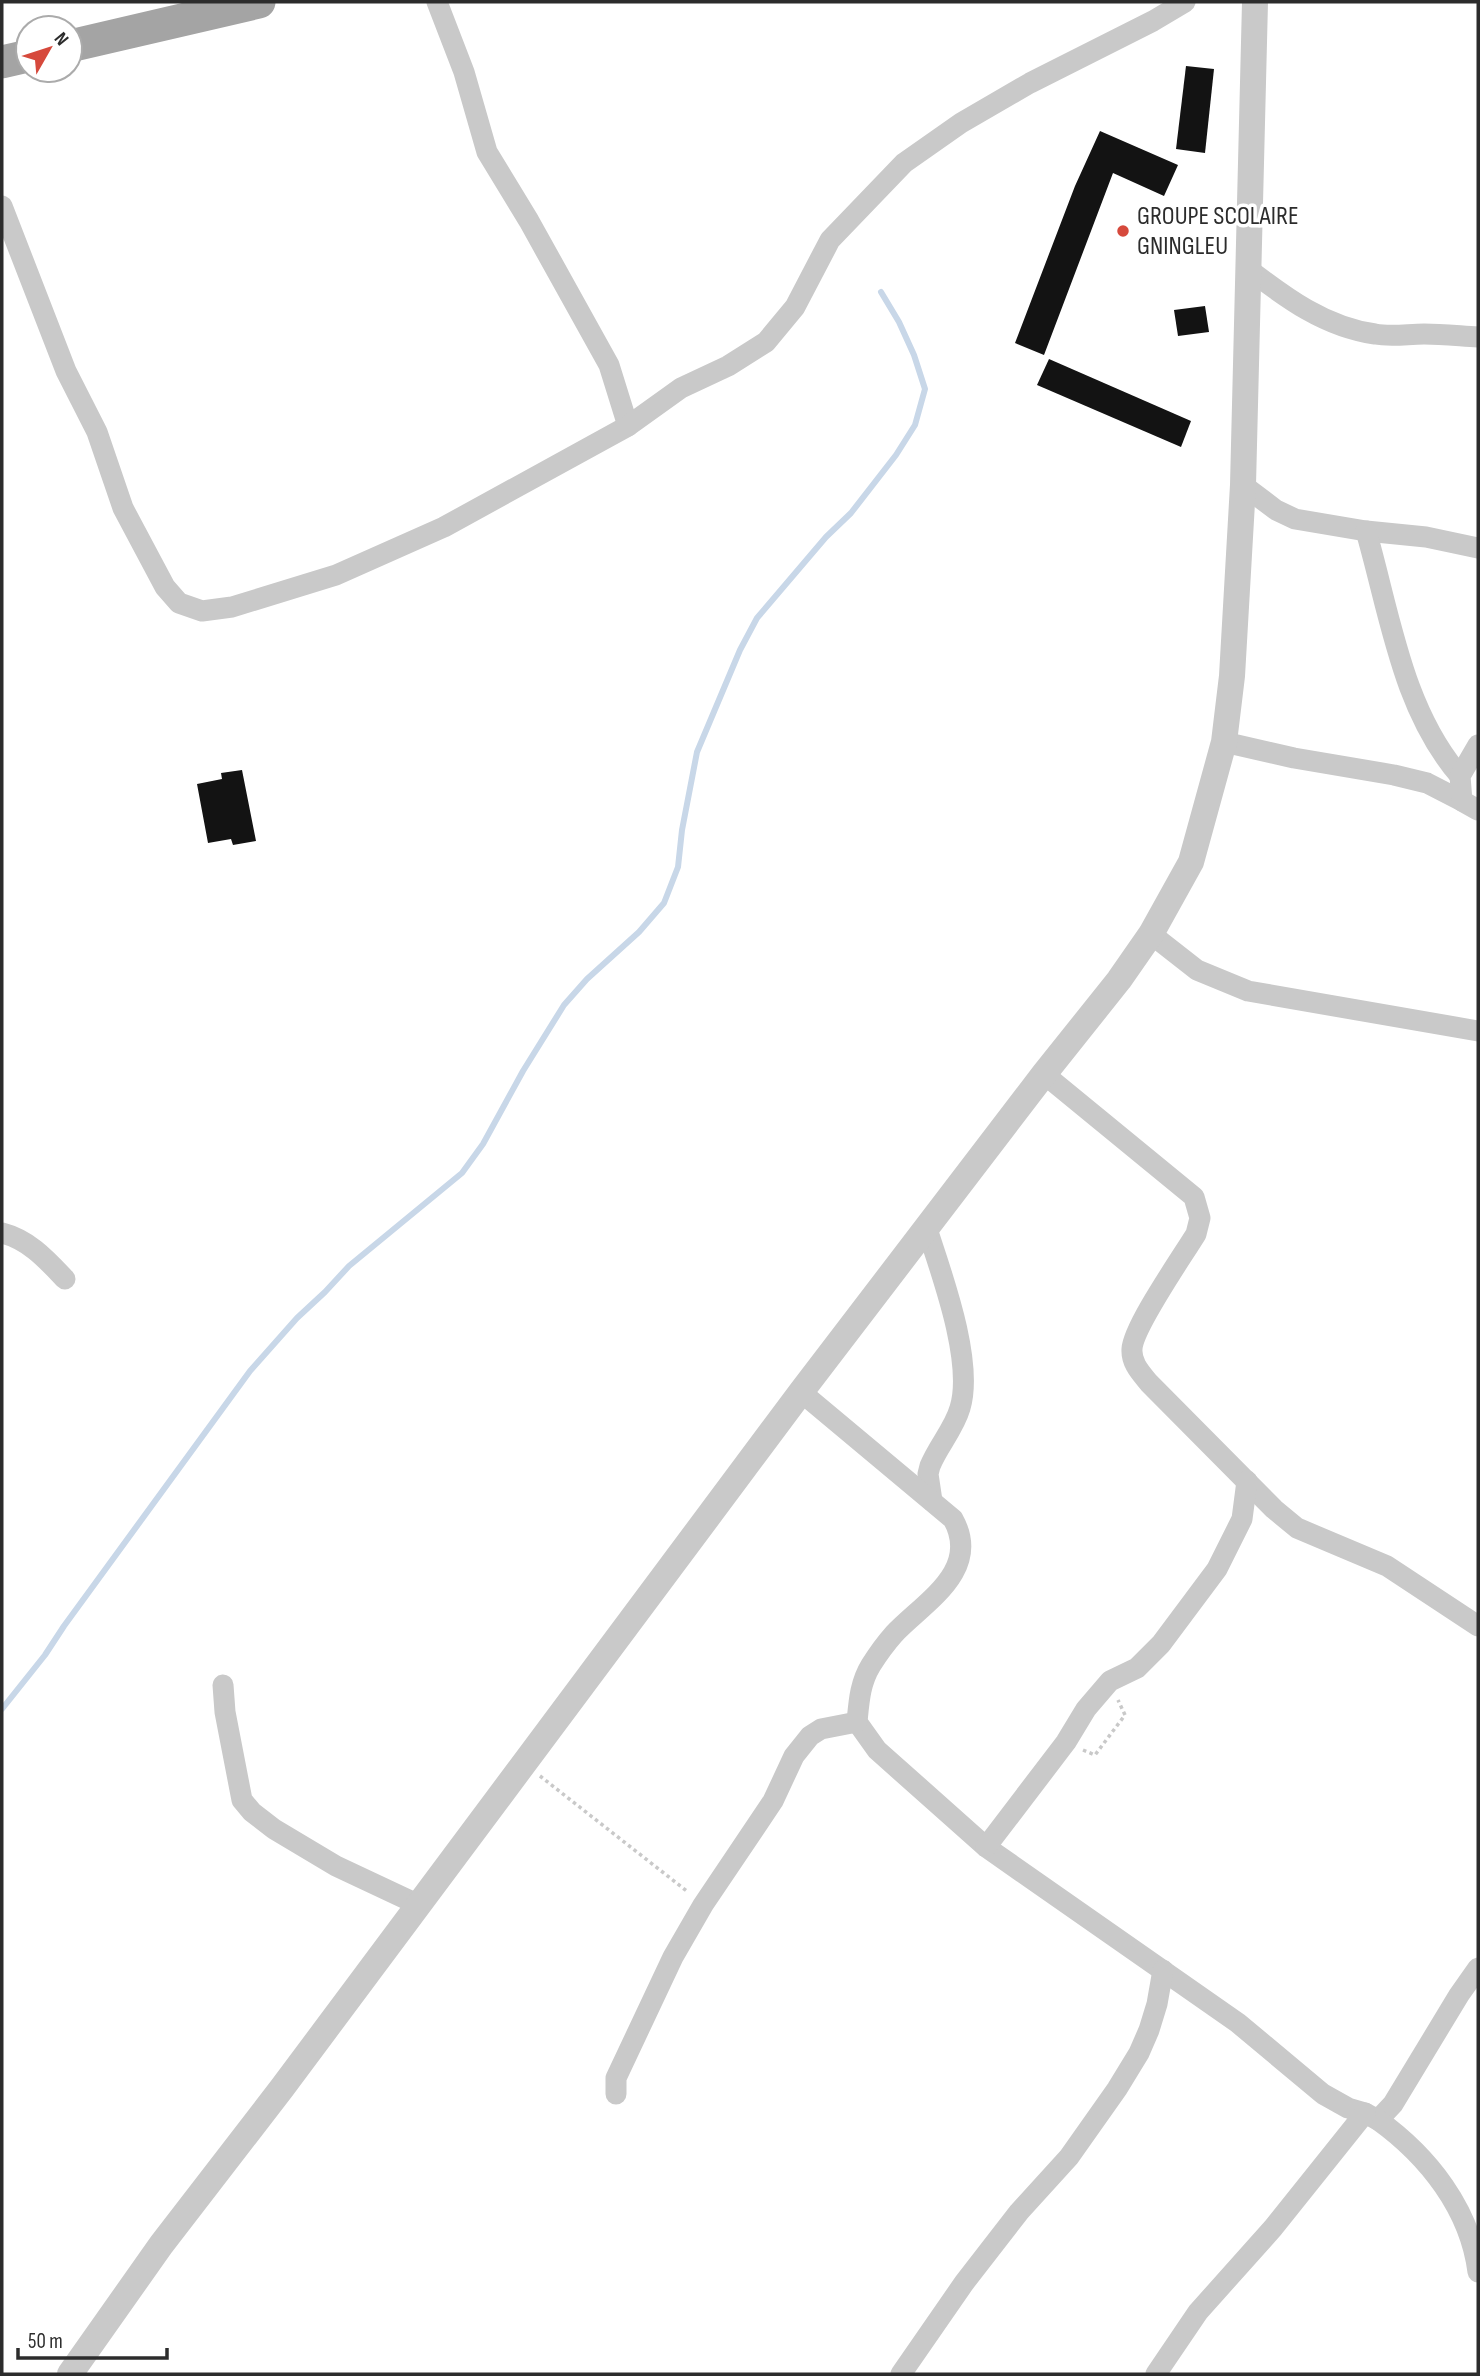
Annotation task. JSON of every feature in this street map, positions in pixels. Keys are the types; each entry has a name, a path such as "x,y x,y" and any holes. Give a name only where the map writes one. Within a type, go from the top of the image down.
{"main road":[{"path":"84,43 259,2"}],"street":[{"path":"437,2 464,72 487,152 529,221 609,365 628,426"},
{"path":"70,2374 161,2245 419,1905 801,1392 1119,980 1151,934 1191,862 1224,742 1232,676 1242,485 1255,2"},
{"path":"2,206 66,371 97,432 123,508 165,587 179,603 202,611 232,607 336,575 444,527 628,426 681,388 728,366 766,342 795,307 830,240 904,163 961,123 1030,83 1180,3"},
{"path":"1247,268 1284,297 1318,316 1356,330 1377,335 1478,337"},
{"path":"1242,485 1276,510 1295,519 1366,531 1426,537 1478,548"},
{"path":"1366,531 1409,687 1433,740 1460,776 1470,805"},
{"path":"1224,742 1426,783 1470,805"},
{"path":"1460,776 1478,745"},
{"path":"1151,934 1197,970 1248,991 1478,1031"},
{"path":"1044,1074 1194,1197 1200,1218 1196,1234 1140,1324 1132,1348 1135,1364 1149,1383 1297,1528 1387,1566 1478,1626"},
{"path":"927,1229 953,1313 963,1370 961,1406 930,1466 932,1501"},
{"path":"2,1233 24,1241 65,1279"},
{"path":"801,1392 932,1501 953,1520 960,1532 960,1553 953,1574 931,1602 895,1634 871,1665 860,1687 857,1722 877,1749 986,1847 1238,2023 1323,2094 1372,2117 1397,2133 1452,2196 1466,2229 1478,2272"},
{"path":"986,1847 1066,1742 1086,1709 1110,1681 1137,1668 1161,1644 1216,1569 1242,1519 1247,1481"},
{"path":"223,1685 225,1712 242,1800 252,1812 274,1829 336,1866 419,1905"},
{"path":"616,2094 616,2078 673,1957 703,1905 772,1801 794,1756 810,1735 821,1729 857,1722"},
{"path":"1156,2374 1198,2312 1372,2117 1393,2104 1478,1968"},
{"path":"901,2374 964,2283 1019,2212 1069,2157 1117,2089 1149,2030 1163,1970"}],"path":[{"path":"1066,1742 1095,1755 1125,1715 1110,1681"},
{"path":"523,1762 703,1905"}],"building":[{"path":"1186,66 1214,69 1205,153 1176,149"},
{"path":"1100,131 1178,165 1164,196 1113,173 1044,355 1015,343 1075,186"},
{"path":"1205,306 1209,332 1178,336 1174,310"},
{"path":"1049,359 1191,421 1181,447 1037,385"},
{"path":"242,770 256,841 233,845 231,839 208,843 197,784 222,779 221,773"}],"waterway":[{"path":"2,1709 45,1655 250,1371 297,1318 349,1266 462,1173 483,1144 523,1071 564,1005 587,979 639,932 664,903 678,867 697,752 740,650 757,618 826,537 851,513 896,455 915,425 925,389 914,355 881,292"}],"place":[{"name":"GROUPE SCOLAIRE GNINGLEU","path":"1123,231"}]}
